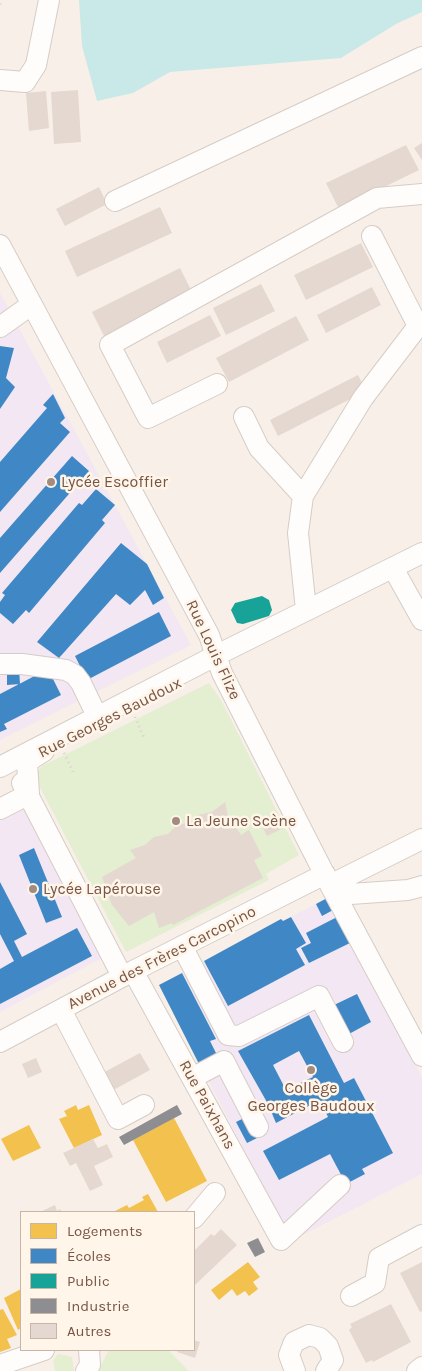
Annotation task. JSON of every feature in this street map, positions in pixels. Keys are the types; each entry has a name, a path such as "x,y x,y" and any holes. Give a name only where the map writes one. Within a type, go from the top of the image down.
{"street":[{"path":"0,80 25,82 36,65 49,0"},
{"path":"115,201 422,57"},
{"path":"217,384 148,418 110,344 377,198 422,194"},
{"path":"306,610 298,533 303,496 363,398 420,324 372,236"},
{"name":"Rue Louis Flize","path":"0,246 209,635 218,665 330,885 422,1056"},
{"path":"0,327 31,305"},
{"path":"244,417 258,448 303,496"},
{"path":"218,665 306,610 422,553"},
{"path":"393,568 422,620"},
{"path":"0,664 30,665 66,670 75,675 81,683 98,716"},
{"name":"Rue Georges Baudoux","path":"29,794 27,762 59,743 209,667 218,665"},
{"name":"Rue Georges Baudoux","path":"0,767 98,716 218,665"},
{"name":"Rue Paixhans","path":"0,772 12,773 29,794 127,974 192,1078 281,1240 340,1185"},
{"path":"0,809 29,794"},
{"name":"Avenue des Frères Carcopino","path":"0,1042 182,946 330,885 422,839"},
{"path":"330,885 401,890 422,886"},
{"path":"401,890 422,900"},
{"path":"182,946 228,1035 239,1036 319,996 344,1042"},
{"path":"61,1010 118,1119 144,1105"},
{"path":"192,1078 224,1061 258,1127"},
{"path":"195,1217 215,1193"},
{"path":"351,1296 375,1283 380,1258 422,1235"},
{"path":"295,1371 289,1355 294,1342 309,1334 320,1338 328,1346 332,1360 326,1371"},
{"path":"0,1364 41,1351"},
{"path":"86,1371 90,1365 89,1351"},
{"path":"417,1371 422,1367"}],"path":[{"path":"0,4 2,0"},
{"path":"130,708 144,738"},
{"path":"59,743 74,774"}],"shaded area":[{"name":"Lycée Escoffier","path":"0,293 191,645 0,740"},
{"name":"Lycée Lapérouse","path":"14,790 102,958 0,1012 0,797"},
{"name":"Collège Georges Baudoux","path":"329,897 422,1077 422,1174 291,1241 159,985 281,919 283,921"}],"green space":[{"name":"La Jeune Scène","path":"209,683 221,700 299,855 266,874 269,880 126,952 34,776 42,766"},
{"path":"108,1351 169,1351 189,1371 98,1371"},
{"path":"58,1354 72,1357 74,1371 55,1371 53,1361"}],"water":[{"path":"79,0 422,0 422,12 396,24 341,58 170,72 133,93 97,101 82,46"}],"building: Logements":[{"path":"76,1105 78,1110 89,1105 102,1135 74,1148 59,1119 67,1116 64,1111"},
{"path":"174,1118 207,1181 166,1202 133,1140"},
{"path":"29,1125 41,1148 13,1161 1,1139"},
{"path":"148,1194 157,1211 115,1211 127,1205 129,1208 144,1200 142,1197"},
{"path":"248,1262 260,1277 253,1282 258,1289 249,1296 245,1291 237,1296 232,1289 219,1300 211,1290"},
{"path":"20,1290 20,1329 18,1330 4,1298"},
{"path":"3,1309 17,1335 7,1339 11,1348 0,1352 0,1310"}],"building: Écoles":[{"path":"0,346 14,348 6,378 15,387 0,409"},
{"path":"53,394 65,418 60,423 70,432 0,512 0,462 47,408 43,405"},
{"path":"72,456 89,471 0,573 0,538"},
{"path":"96,489 115,505 102,520 105,523 29,613 26,610 13,624 0,613 0,602 5,595 2,593 79,503 82,505"},
{"path":"121,543 147,564 164,598 153,605 145,590 130,605 116,594 59,658 37,642"},
{"path":"159,612 171,636 87,680 75,656"},
{"path":"7,668 19,668 20,684 7,685"},
{"path":"48,669 61,695 4,724 7,729 0,732 0,694"},
{"path":"34,848 62,917 46,923 19,855"},
{"path":"0,882 27,934 14,941 22,957 77,928 92,956 0,1004 0,969 14,961 0,934"},
{"path":"329,897 335,909 322,916 316,904"},
{"path":"339,916 352,942 309,963 301,948 311,943 306,933"},
{"path":"291,917 306,943 296,949 305,965 228,1006 204,961 281,919 283,921"},
{"path":"182,973 216,1039 210,1041 217,1055 199,1064 159,985"},
{"path":"357,994 371,1022 349,1034 334,1005"},
{"path":"309,1015 344,1083 354,1078 393,1153 362,1169 365,1174 346,1184 330,1154 279,1180 263,1151 328,1117 320,1100 276,1123 268,1104 238,1051","holes":["299,1051 313,1077 286,1090 273,1065"]},
{"path":"246,1117 257,1138 247,1143 236,1122"}],"building: Public":[{"path":"262,596 269,600 272,610 269,616 243,624 237,623 231,610 235,603"}],"building: Industrie":[{"path":"177,1105 182,1114 124,1145 119,1137"},
{"path":"258,1238 265,1252 255,1257 247,1243"}],"building: Autres":[{"path":"78,90 81,142 54,144 51,92"},
{"path":"46,91 49,128 29,131 26,93"},
{"path":"422,143 422,160 414,148"},
{"path":"406,145 419,170 339,209 326,183"},
{"path":"99,187 107,204 65,226 56,209"},
{"path":"160,207 172,233 77,277 65,251"},
{"path":"361,243 373,267 306,300 294,275"},
{"path":"180,268 193,294 105,338 92,312"},
{"path":"261,284 275,311 226,335 213,308"},
{"path":"372,287 381,305 326,333 317,315"},
{"path":"210,315 221,336 167,363 157,342"},
{"path":"296,316 309,340 229,382 216,358"},
{"path":"358,375 366,391 278,436 270,420"},
{"path":"225,802 228,816 241,835 249,830 262,856 254,860 263,878 173,925 172,923 159,928 154,912 129,926 112,905 102,877 136,858 130,850 145,845 154,837 168,834 176,826 190,822 197,815 212,812"},
{"path":"279,815 285,827 267,836 261,824"},
{"path":"140,1053 150,1070 108,1093 99,1075"},
{"path":"36,1058 42,1072 28,1078 22,1064"},
{"path":"93,1139 98,1148 107,1144 113,1157 94,1166 103,1185 90,1191 76,1163 70,1166 63,1153"},
{"path":"55,1205 57,1211 42,1211"},
{"path":"221,1229 237,1245 195,1285 195,1250 211,1234 214,1236"},
{"path":"422,1262 422,1311 420,1312 400,1273"},
{"path":"391,1304 411,1342 373,1362 372,1360 366,1363 349,1330 352,1327 350,1324"},
{"path":"195,1340 200,1342 195,1358 177,1352 195,1351"}],"place":[{"name":"Lycée Escoffier","path":"51,482"},
{"name":"La Jeune Scène","path":"176,821"},
{"name":"Lycée Lapérouse","path":"33,889"},
{"name":"Collège Georges Baudoux","path":"311,1070"}]}
